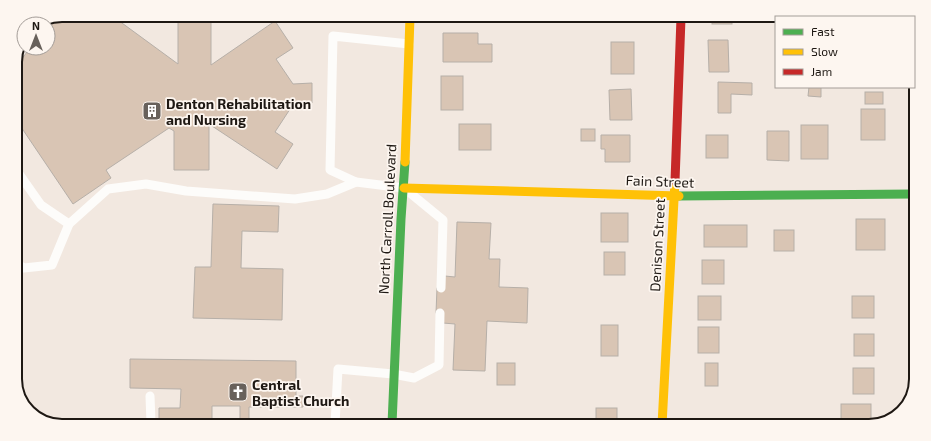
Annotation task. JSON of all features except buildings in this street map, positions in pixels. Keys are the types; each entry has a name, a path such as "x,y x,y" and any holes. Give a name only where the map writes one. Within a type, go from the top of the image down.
{"street":[{"name":"North Carroll Boulevard","path":"392,419 393,374 404,188 410,22"},
{"name":"Denison Street","path":"662,419 674,196 681,22"},
{"name":"Fain Street","path":"404,188 674,196 909,194"}],"lane":[{"path":"409,44 333,36 330,170 356,182 404,188 443,220 441,288"},
{"path":"22,178 41,205 69,224"},
{"path":"22,267 24,268 52,265 69,224 108,189 146,184 186,191 295,199 327,194 356,182"},
{"path":"335,419 338,368 393,374 414,378 439,365 440,313"},
{"path":"150,396 150,419"}],"traffic: fast":[{"path":"392,419 405,162"},
{"path":"679,196 909,194"}],"traffic: slow":[{"path":"405,162 410,22"},
{"path":"662,419 675,181"},
{"path":"404,188 679,196"}],"traffic: jam":[{"path":"675,181 681,22"}],"place":[{"name":"Denton Rehabilitation and Nursing","path":"152,111"},
{"name":"Central Baptist Church","path":"238,392"}]}
